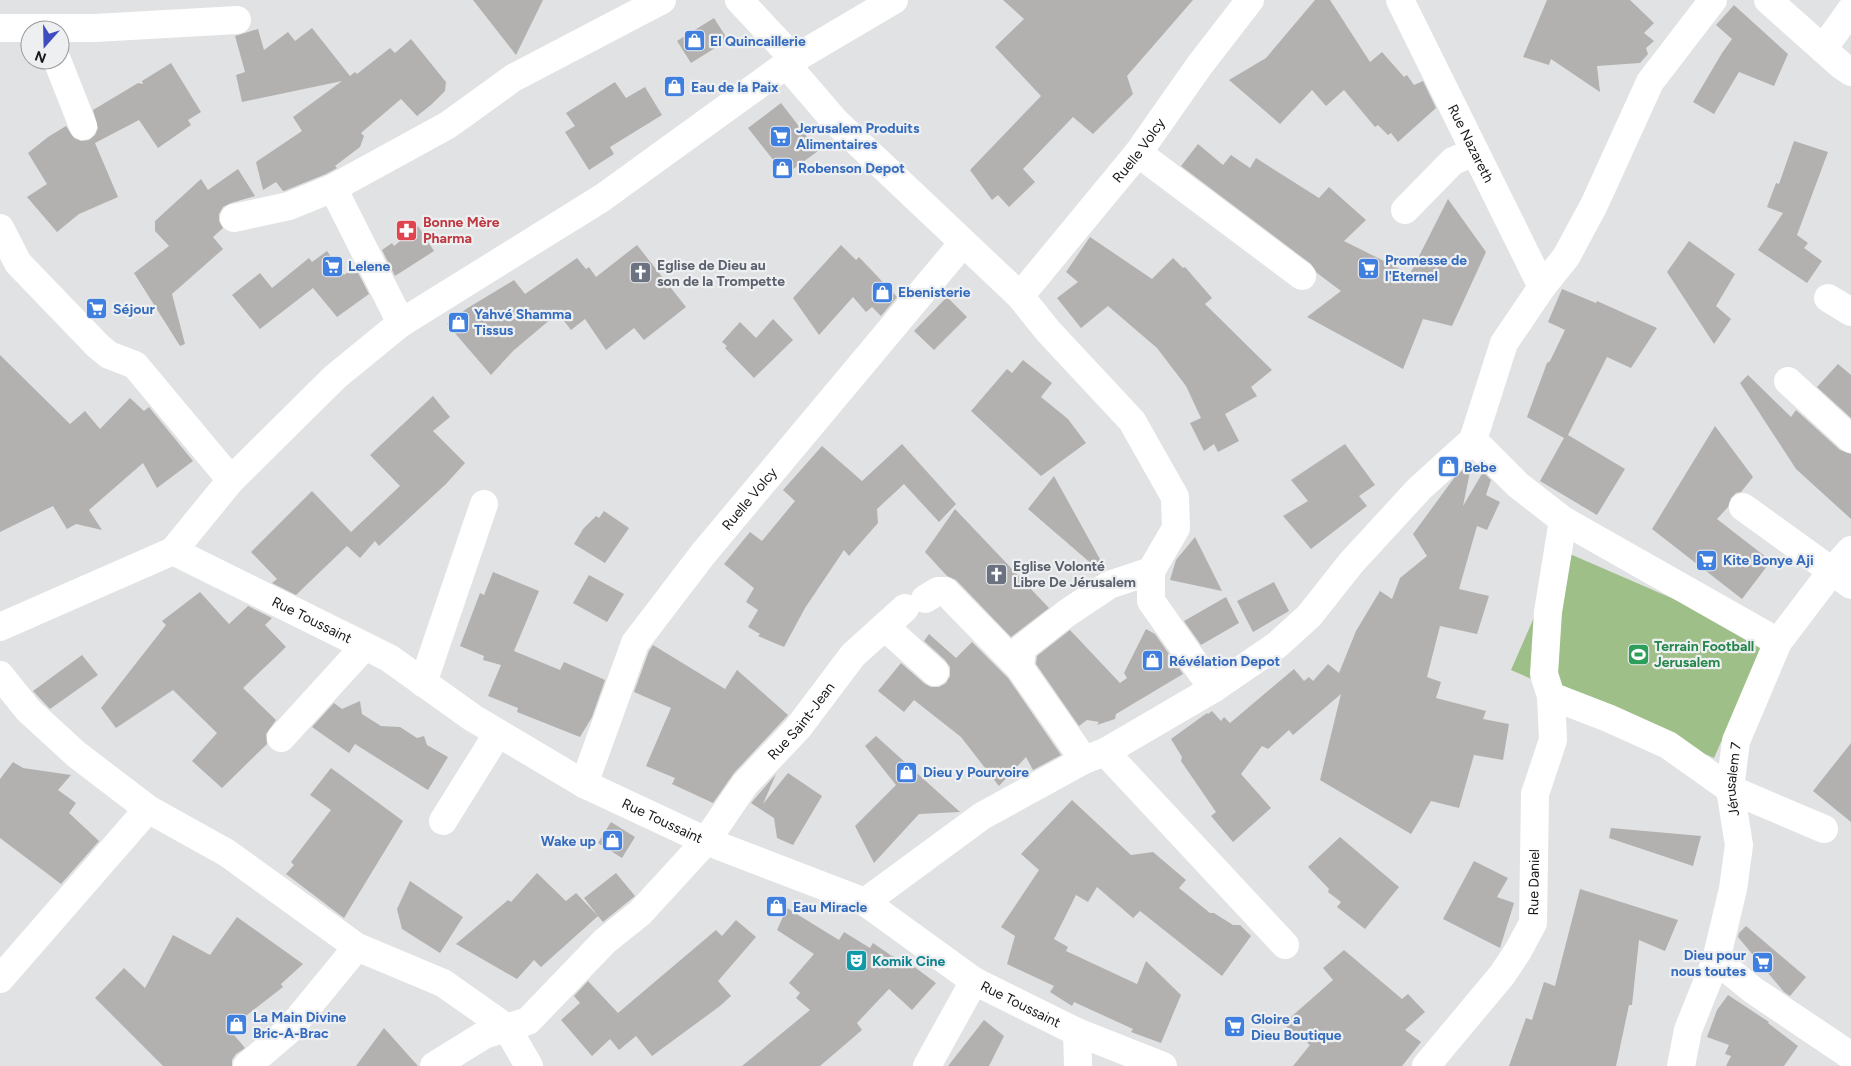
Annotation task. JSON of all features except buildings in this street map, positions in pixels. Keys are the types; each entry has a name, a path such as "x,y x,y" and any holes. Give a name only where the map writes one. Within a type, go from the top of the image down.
{"street":[{"path":"234,218 290,206 333,188 448,124 513,78 662,0"},
{"path":"739,0 790,61 835,120 1020,296 1048,331 1132,421 1175,497 1176,528 1151,571 1151,601 1213,689"},
{"path":"0,627 174,551 231,480 335,377 401,324 602,198 790,61 894,0"},
{"name":"Ruelle Volcy","path":"1020,296 1138,153 1199,66 1250,0"},
{"name":"Rue Nazareth","path":"1400,0 1542,287"},
{"path":"865,902 982,816 1095,756 1213,689 1277,644 1310,616 1350,563 1419,489 1473,440 1504,343 1542,287 1566,257 1589,214 1650,82 1713,0"},
{"path":"1768,0 1851,72"},
{"path":"1823,49 1851,10"},
{"path":"70,28 237,20"},
{"path":"0,28 20,28"},
{"path":"61,70 83,126"},
{"path":"1405,210 1453,162 1475,152"},
{"path":"1138,153 1302,276"},
{"path":"333,188 401,324"},
{"path":"0,228 18,263 98,346 109,355 135,365 231,480"},
{"name":"Ruelle Volcy","path":"584,784 635,643 709,547 963,243"},
{"path":"1828,298 1851,312"},
{"path":"1788,381 1851,439"},
{"path":"1473,440 1518,485 1563,520 1778,642"},
{"path":"424,683 484,504"},
{"path":"1743,507 1841,578"},
{"name":"Rue Daniel","path":"1426,1066 1502,975 1533,923 1535,794 1553,740 1551,696 1544,674 1548,612 1563,520"},
{"name":"Jérusalem 7","path":"1681,1066 1688,1030 1716,960 1733,889 1739,845 1730,789 1736,741 1778,642 1841,578 1851,550"},
{"name":"Rue Toussaint","path":"174,551 388,658 473,718 584,784 706,841 865,902 974,981 1077,1032 1163,1066"},
{"path":"1151,571 1109,585 1067,613 1022,648 1020,668 1095,756 1285,945"},
{"name":"Rue Saint-Jean","path":"434,1066 484,1034 528,1021 605,940 640,913 706,841 745,784 798,728 853,655 915,604 938,591 945,590 1020,668"},
{"path":"885,627 935,672"},
{"path":"281,738 364,647"},
{"path":"0,675 28,710 76,754 148,809 227,853 358,947 444,983 507,1028 529,1066"},
{"path":"1551,696 1608,718 1668,745 1730,789 1824,829"},
{"path":"443,821 498,733"},
{"path":"0,979 148,809"},
{"path":"246,1066 289,1030 358,947"},
{"path":"1716,960 1753,990 1851,1056"},
{"path":"927,1066 974,981"},
{"path":"1077,1032 1078,1066"}],"green space":[{"name":"Terrain Football Jerusalem","path":"1563,551 1766,639 1714,758 1511,670"}],"place":[{"name":"El Quincaillerie","path":"694,41"},
{"name":"Eau de la Paix","path":"675,87"},
{"name":"Jerusalem Produits Alimentaires","path":"780,136"},
{"name":"Robenson Depot","path":"782,168"},
{"name":"Bonne Mère Pharma","path":"407,230"},
{"name":"Lelene","path":"332,266"},
{"name":"Promesse de l'Eternel","path":"1369,268"},
{"name":"Eglise de Dieu au son de la Trompette","path":"641,273"},
{"name":"Ebenisterie","path":"882,292"},
{"name":"Séjour","path":"97,309"},
{"name":"Yahvé Shamma Tissus","path":"458,322"},
{"name":"Bebe","path":"1448,467"},
{"name":"Kite Bonye Aji","path":"1707,560"},
{"name":"Eglise Volonté Libre De Jérusalem","path":"997,574"},
{"name":"Terrain Football Jerusalem","path":"1638,654"},
{"name":"Révélation Depot","path":"1153,661"},
{"name":"Dieu y Pourvoire","path":"907,772"},
{"name":"Wake up","path":"612,841"},
{"name":"Eau Miracle","path":"777,907"},
{"name":"Komik Cine","path":"856,961"},
{"name":"Dieu pour nous toutes","path":"1762,963"},
{"name":"La Main Divine Bric-A-Brac","path":"237,1025"},
{"name":"Gloire a Dieu Boutique","path":"1235,1027"}]}
